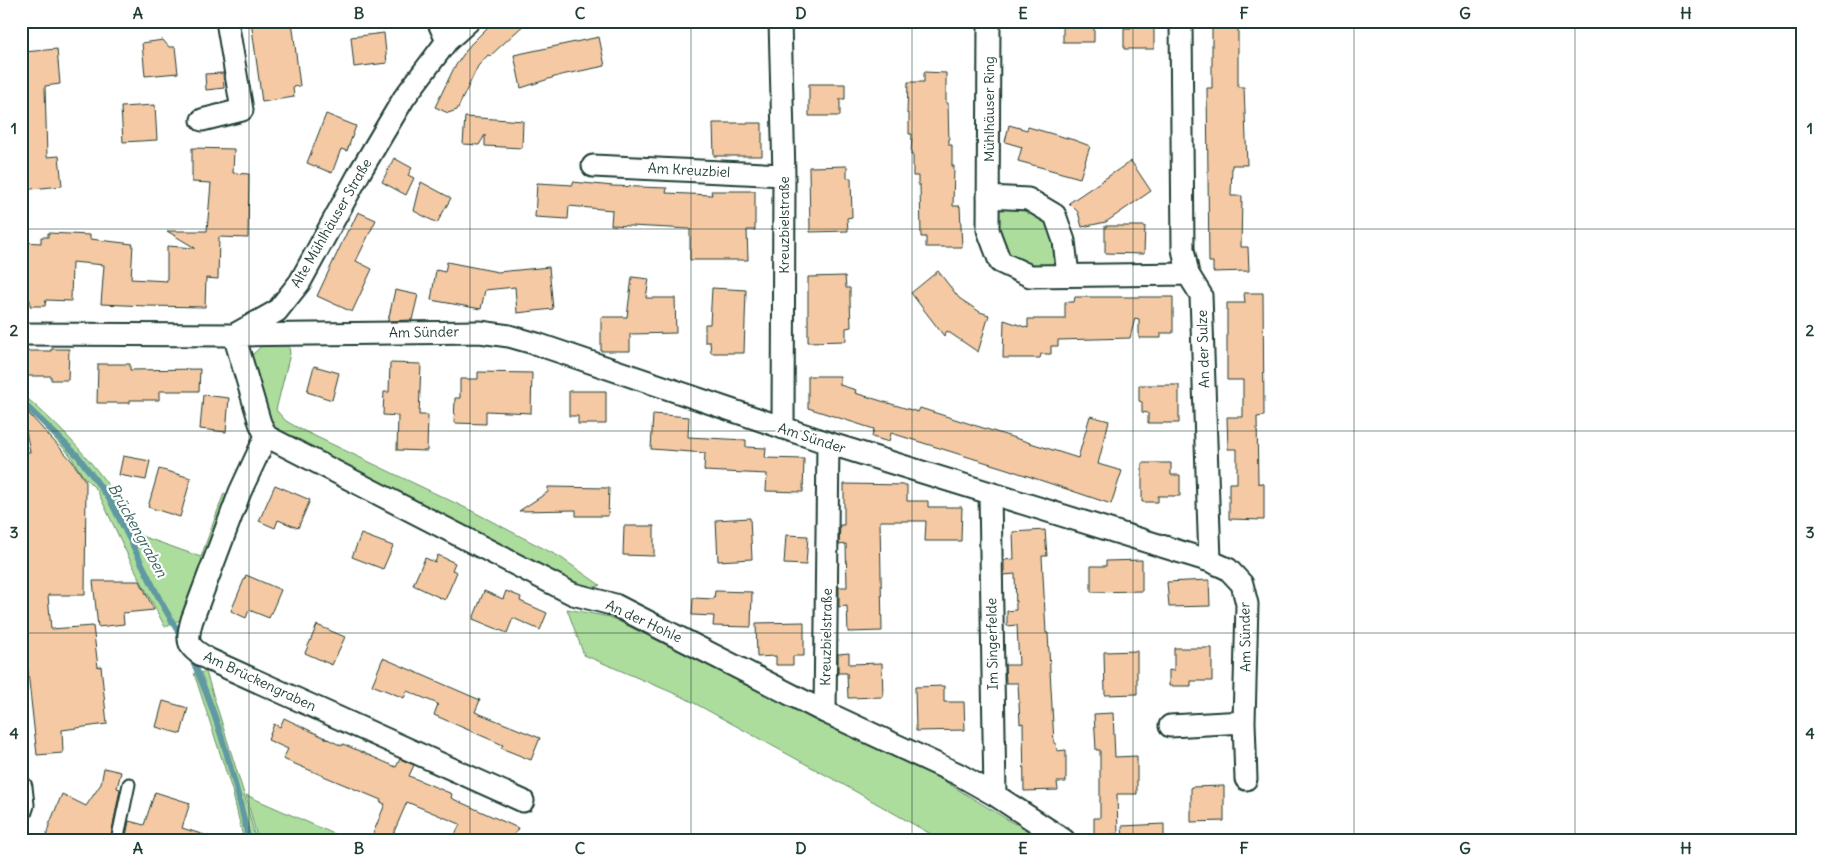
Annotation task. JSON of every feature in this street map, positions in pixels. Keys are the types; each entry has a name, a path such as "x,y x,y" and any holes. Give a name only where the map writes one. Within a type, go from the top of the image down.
{"street":[{"path":"202,120 242,110 227,21"},
{"path":"438,21 447,41"},
{"name":"Alte Mühlhäuser Straße","path":"234,336 277,311 300,282 360,172 404,98 447,41 469,21"},
{"name":"Kreuzbielstraße","path":"780,21 784,175 783,428"},
{"name":"Mühlhäuser Ring","path":"989,21 988,230 1000,262 1030,276 1188,274"},
{"name":"An der Sulze","path":"1181,21 1183,249 1188,274 1201,295 1210,561"},
{"name":"Am Kreuzbiel","path":"594,166 784,175"},
{"path":"988,197 1028,199 1055,215 1064,241 1068,275"},
{"name":"Am Sünder","path":"234,336 462,332 509,336 565,353 828,443 1210,561 1228,569 1242,584 1246,604 1244,722 1246,779"},
{"path":"21,334 234,336 260,423 266,436"},
{"name":"An der Hohle","path":"266,436 573,594 615,605 825,712 958,774 995,795 1064,840"},
{"name":"Am Brückengraben","path":"266,436 240,492 192,620 188,636 193,650 210,660 523,802"},
{"name":"Kreuzbielstraße","path":"825,712 828,443"},
{"name":"Im Singerfelde","path":"990,493 995,795"},
{"path":"1170,726 1244,722"},
{"path":"21,787 23,805 21,811"}],"lane":[{"path":"117,841 129,784"}],"green space":[{"path":"999,206 1036,208 1053,227 1059,267 1021,264 1008,259 997,240"},
{"path":"268,340 289,345 290,354 276,410 286,421 470,510 560,557 600,585 587,591 269,433 248,365 252,355"},
{"path":"21,393 67,436 98,472 111,490 133,533 201,557 224,493 233,497 190,615 165,627 129,558 97,490 83,476 70,455 32,414 21,408"},
{"path":"567,609 610,617 837,729 916,764 1015,824 1019,822 1053,841 943,841 685,698 584,655"},
{"path":"206,672 244,794 256,841 244,841 232,790 194,673"},
{"path":"246,795 350,841 258,841"}],"building":[{"path":"251,21 292,21 300,86 293,87 294,97 262,102"},
{"path":"494,21 528,21 478,66 457,110 448,113 435,107 454,68 470,45"},
{"path":"1063,21 1094,21 1094,42 1063,42"},
{"path":"1131,21 1154,21 1154,49 1124,49 1124,28 1131,28"},
{"path":"1212,24 1238,24 1238,87 1244,87 1247,165 1232,165 1231,196 1242,196 1241,247 1248,247 1249,271 1213,272 1213,262 1209,262 1207,88 1212,88"},
{"path":"384,33 387,63 354,67 351,37"},
{"path":"599,37 605,66 561,75 521,88 514,55"},
{"path":"163,40 169,47 175,47 178,73 145,76 142,43"},
{"path":"57,49 60,84 45,86 47,157 59,156 62,186 21,190 21,88 26,87 24,52"},
{"path":"924,72 946,73 949,145 952,145 952,166 954,166 953,206 960,206 962,247 926,247 926,237 921,237 920,185 918,185 918,176 913,176 912,134 909,134 909,114 907,114 908,82 924,82"},
{"path":"223,73 224,88 206,90 205,74"},
{"path":"809,84 845,84 845,99 840,99 840,116 809,116"},
{"path":"155,105 157,140 123,142 121,107"},
{"path":"326,114 356,126 347,151 341,149 332,173 307,163"},
{"path":"465,117 523,121 522,148 485,146 485,135 479,145 463,144"},
{"path":"713,123 762,123 762,156 714,156"},
{"path":"1009,125 1027,130 1028,127 1090,146 1080,178 1018,161 1022,147 1005,142"},
{"path":"192,148 234,149 233,173 249,174 248,238 219,237 218,279 206,278 205,307 101,304 104,265 72,262 71,301 46,300 45,306 30,306 30,300 21,299 21,242 41,243 41,237 48,237 48,233 90,235 90,239 133,244 131,279 167,281 167,246 195,248 167,231 207,231 211,183 192,182"},
{"path":"394,158 412,168 408,175 414,178 406,195 382,182"},
{"path":"1131,161 1151,191 1106,222 1082,227 1078,212 1069,203"},
{"path":"847,166 847,178 851,178 852,217 847,218 848,231 810,232 809,167"},
{"path":"421,182 451,198 437,223 414,211"},
{"path":"573,182 667,188 666,193 712,195 711,191 755,191 755,230 747,230 748,260 690,260 690,229 611,225 612,210 569,206 568,219 535,217 537,183 573,185"},
{"path":"358,212 376,220 356,261 372,269 352,312 317,296"},
{"path":"1105,226 1145,226 1144,254 1105,253"},
{"path":"447,262 498,272 549,267 553,309 517,313 515,287 485,290 481,309 431,300 436,270 445,272"},
{"path":"938,271 959,298 980,312 989,315 978,352 947,331 944,336 911,293"},
{"path":"845,276 846,288 850,288 851,327 846,328 846,341 808,342 808,277"},
{"path":"632,277 649,279 646,298 675,298 676,333 630,334 630,351 601,351 601,317 627,317"},
{"path":"712,288 746,290 744,353 711,353 710,342 705,342 705,324 710,324"},
{"path":"395,290 418,295 412,320 388,321"},
{"path":"1244,293 1263,293 1264,416 1257,417 1258,483 1264,484 1264,520 1229,519 1229,483 1237,483 1237,449 1228,449 1227,417 1243,417 1243,380 1227,380 1227,303 1245,303"},
{"path":"1075,297 1173,297 1173,333 1161,333 1161,338 1139,338 1139,319 1135,318 1130,338 1058,340 1058,346 1051,346 1051,354 1041,354 1040,358 1003,358 1004,320 1028,328 1028,319 1065,319 1065,302 1074,302"},
{"path":"51,349 69,349 68,380 51,380 51,376 21,376 21,351 51,351"},
{"path":"390,363 421,364 419,415 428,415 427,451 397,450 398,416 383,415 384,392 389,392"},
{"path":"98,364 130,364 130,370 200,369 199,391 159,391 159,400 130,400 130,403 97,403"},
{"path":"314,366 339,373 332,400 307,392"},
{"path":"478,372 532,373 531,413 486,411 486,424 454,423 455,398 460,398 460,379 478,379"},
{"path":"808,376 840,376 840,385 856,390 855,393 918,412 920,408 1078,458 1090,416 1109,421 1098,464 1122,471 1111,504 891,433 889,442 872,437 874,429 808,408"},
{"path":"1139,385 1179,385 1179,423 1148,423 1148,413 1142,412 1142,402 1139,401"},
{"path":"569,391 606,391 606,424 578,424 578,416 569,416"},
{"path":"203,395 229,398 226,432 200,429"},
{"path":"21,405 72,461 86,482 85,595 48,595 51,629 93,626 98,667 101,666 107,724 62,730 63,753 37,755 21,608 21,452 30,452"},
{"path":"653,414 689,417 688,437 746,440 746,447 766,448 765,458 804,459 803,492 766,491 767,474 704,471 705,453 651,449"},
{"path":"123,456 150,461 146,480 119,475"},
{"path":"1142,463 1171,463 1171,475 1180,475 1180,496 1158,496 1158,502 1142,502"},
{"path":"159,469 191,478 180,517 148,507"},
{"path":"844,484 907,485 907,501 928,501 928,507 962,507 961,541 925,541 926,521 880,521 882,631 848,632 847,606 839,607 839,587 847,587 846,544 839,545 840,525 844,525"},
{"path":"275,485 310,500 298,528 278,520 275,528 259,521"},
{"path":"548,487 609,488 608,516 576,516 576,510 519,511 548,492"},
{"path":"750,518 752,559 718,561 716,520"},
{"path":"624,526 654,526 654,556 623,555"},
{"path":"1045,530 1047,556 1042,556 1054,743 1056,743 1057,751 1066,750 1066,782 1057,782 1058,790 1024,791 1023,723 1020,724 1018,683 1006,683 1005,665 1019,665 1017,625 1007,626 1007,611 1016,610 1015,574 1004,575 1004,560 1014,559 1013,532"},
{"path":"361,534 393,546 383,569 352,557"},
{"path":"786,535 808,536 806,565 784,564"},
{"path":"438,555 455,563 452,570 457,572 445,600 413,585 425,558 435,562"},
{"path":"1142,560 1142,591 1091,592 1091,566 1106,566 1106,561"},
{"path":"246,575 281,590 269,618 249,610 246,618 231,611"},
{"path":"1209,580 1210,606 1169,607 1167,582"},
{"path":"93,581 140,581 154,610 123,613 124,624 98,627"},
{"path":"484,591 503,599 506,591 521,597 520,601 547,613 540,630 513,618 507,633 473,619"},
{"path":"715,591 752,592 751,627 713,626 714,616 692,615 693,598 714,599"},
{"path":"804,622 804,656 793,656 793,665 776,665 776,656 757,657 756,623"},
{"path":"317,625 345,637 332,665 305,653"},
{"path":"1174,648 1212,648 1212,681 1191,681 1191,686 1169,686 1169,670 1174,671"},
{"path":"1137,651 1137,694 1105,695 1104,652"},
{"path":"849,653 849,664 882,663 883,697 848,698 847,673 838,673 838,654"},
{"path":"383,658 480,700 475,712 540,738 531,760 501,748 503,745 434,715 438,704 407,691 404,698 372,685"},
{"path":"944,686 944,702 964,702 965,730 916,731 915,687"},
{"path":"163,701 188,708 181,734 156,727"},
{"path":"1113,713 1115,757 1137,756 1137,794 1117,794 1118,834 1094,835 1094,818 1100,818 1100,750 1096,750 1094,714"},
{"path":"284,718 342,746 343,744 396,767 400,759 414,765 409,776 452,794 451,798 518,828 512,841 452,841 460,824 407,802 390,841 370,841 385,804 380,802 381,800 283,759 288,749 268,740 274,724 280,727"},
{"path":"104,768 121,772 117,788 120,789 110,841 45,841 49,825 62,794 86,806 101,784"},
{"path":"1224,786 1224,821 1191,822 1191,787"},
{"path":"155,792 190,803 182,828 211,837 210,841 125,841 129,821 144,825"},
{"path":"1164,824 1164,841 1123,841 1122,826"}],"waterway":[{"name":"Brückengraben","path":"21,401 78,456 110,500 161,602 180,635"},
{"name":"Brückengraben","path":"191,657 201,679 225,747 249,841"}]}
